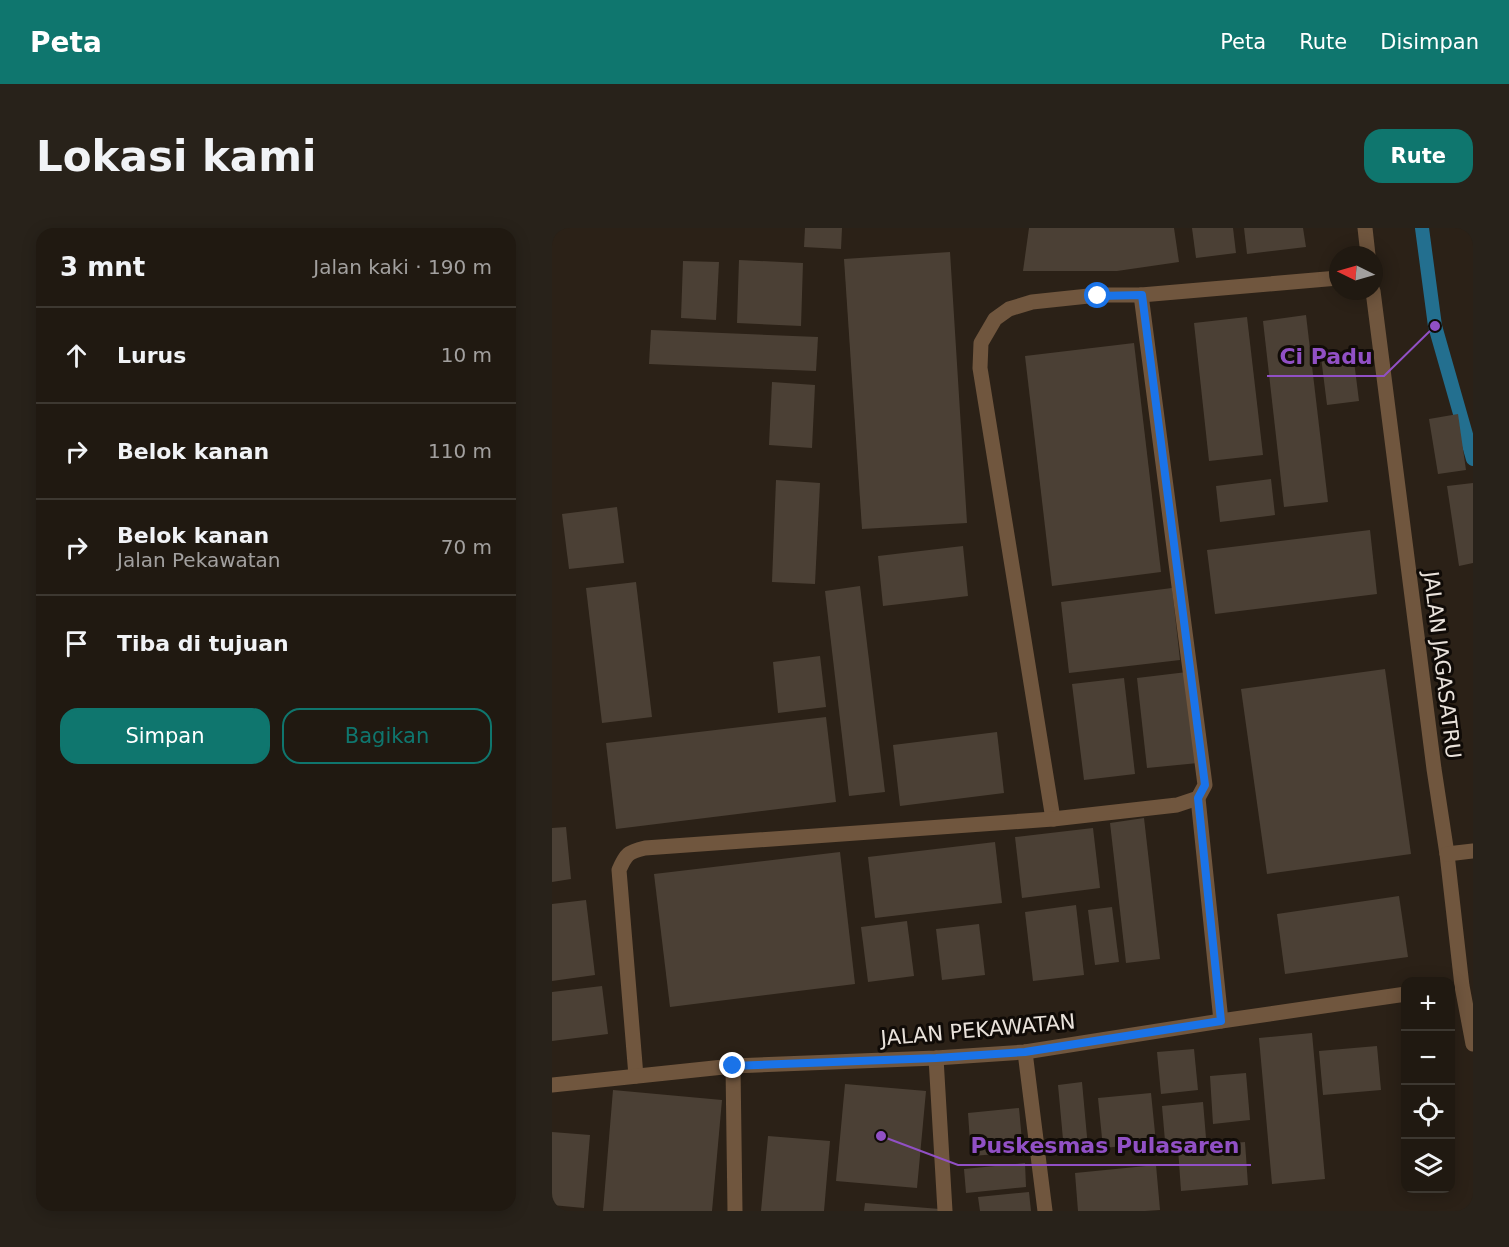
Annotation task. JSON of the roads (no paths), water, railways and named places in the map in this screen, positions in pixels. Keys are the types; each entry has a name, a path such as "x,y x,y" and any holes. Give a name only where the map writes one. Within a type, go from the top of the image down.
{"street":[{"path":"1365,228 1367,246"},
{"path":"1053,819 980,368 981,343 995,319 1009,309 1032,302 1329,279"},
{"path":"1142,295 1205,785 1198,798 1221,1021"},
{"name":"JALAN JAGASATRU","path":"1374,300 1434,769 1447,854 1456,986 1473,1044"},
{"path":"636,1076 619,870 625,856 636,850 1053,819 1177,805 1198,798"},
{"path":"1447,854 1473,851"},
{"name":"JALAN PEKAWATAN","path":"552,1085 733,1066 1025,1052 1401,995"},
{"path":"1025,1052 1045,1211"},
{"path":"936,1058 945,1211"},
{"path":"733,1066 735,1211"}],"waterway":[{"path":"1422,228 1435,326 1473,459"}],"place":[{"name":"Ci Padu","path":"1435,326"},
{"name":"Puskesmas Pulasaren","path":"881,1136"}]}
